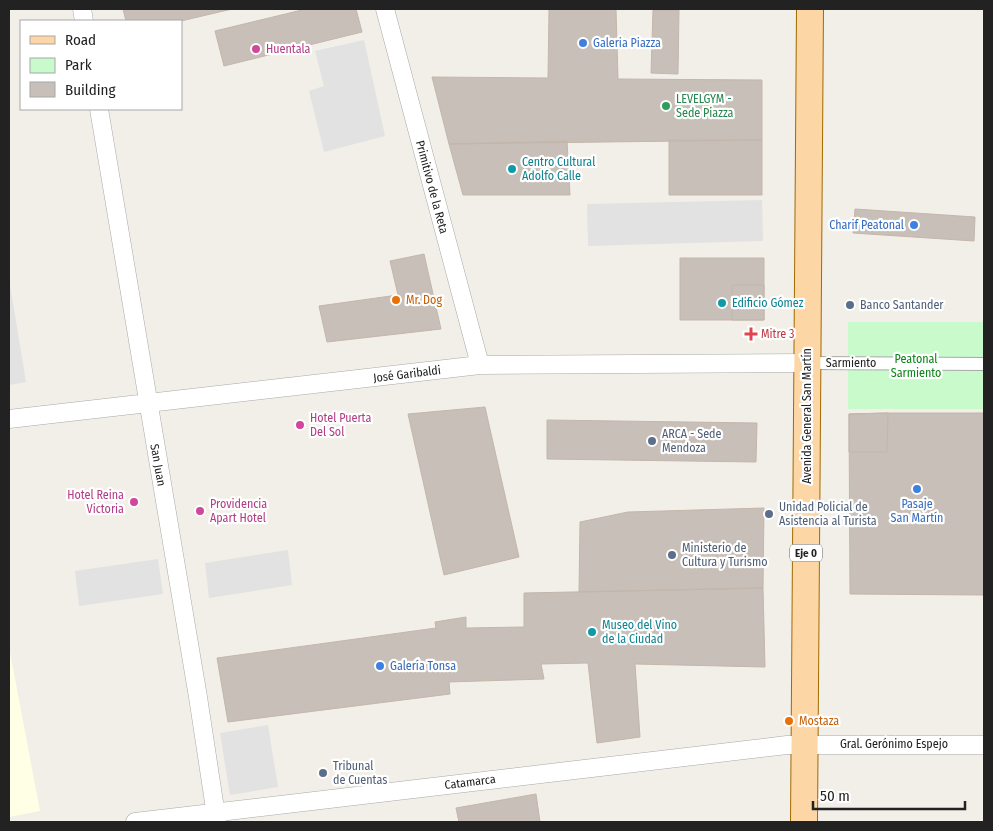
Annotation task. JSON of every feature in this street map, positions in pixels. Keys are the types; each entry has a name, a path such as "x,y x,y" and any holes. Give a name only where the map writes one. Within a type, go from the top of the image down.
{"main road":[{"name":"Avenida General San Martín","path":"804,822 810,9"}],"street":[{"name":"Primitivo de la Reta","path":"385,9 480,365"},
{"name":"San Juan","path":"99,110 216,817"},
{"name":"José Garibaldi","path":"9,418 480,365 807,363"},
{"name":"Sarmiento","path":"807,363 984,364"},
{"name":"Gral. Gerónimo Espejo","path":"804,744 984,745"},
{"name":"Catamarca","path":"135,822 216,817 804,744"}],"shaded area":[{"path":"364,40 385,136 324,152 309,91 324,86 315,51"},
{"path":"762,200 763,241 588,246 587,204"},
{"path":"9,279 26,382 9,385"},
{"path":"288,550 292,585 209,598 205,563"},
{"path":"158,559 163,594 79,606 75,571"},
{"path":"9,647 40,811 9,817"},
{"path":"268,725 278,787 230,795 220,733"}],"green space":[{"name":"Peatonal Sarmiento","path":"848,322 984,322 984,409 848,409"}],"building":[{"path":"123,9 232,9 182,21 126,20"},
{"name":"Huentala","path":"306,9 356,9 362,32 224,66 215,31"},
{"name":"Galeria Piazza","path":"549,9 616,9 618,79 762,80 762,140 449,144 432,77 548,78"},
{"path":"653,10 679,10 678,74 651,73"},
{"path":"669,140 762,140 762,195 669,195"},
{"name":"Centro Cultural Adolfo Calle","path":"567,141 570,195 463,195 449,144"},
{"name":"Charif Peatonal","path":"855,209 975,217 974,241 853,233"},
{"name":"Mr. Dog","path":"424,254 441,329 327,342 319,306 398,295 390,261"},
{"name":"Edificio Gómez","path":"680,258 764,258 764,320 680,320"},
{"path":"732,285 764,285 764,320 732,320"},
{"path":"485,407 519,557 444,575 408,414"},
{"path":"888,413 887,452 849,452 849,414"},
{"name":"Pasaje San Martín","path":"984,413 984,595 850,594 849,414"},
{"name":"ARCA - Sede Mendoza","path":"547,420 757,423 756,462 547,459"},
{"name":"Ministerio de Cultura y Turismo","path":"764,508 763,588 579,592 580,522 628,512"},
{"name":"Galería Tonsa","path":"763,588 765,667 635,664 640,737 597,743 588,663 541,664 544,679 449,682 450,694 228,722 217,658 436,628 435,622 466,617 466,628 524,627 524,593"},
{"path":"536,794 540,822 459,822 456,808"}],"place":[{"name":"Galeria Piazza","path":"583,43"},
{"name":"Huentala","path":"256,49"},
{"name":"LEVELGYM - Sede Piazza","path":"666,106"},
{"name":"Centro Cultural Adolfo Calle","path":"512,169"},
{"name":"Charif Peatonal","path":"914,225"},
{"name":"Mr. Dog","path":"396,300"},
{"name":"Edificio Gómez","path":"722,303"},
{"name":"Banco Santander","path":"850,305"},
{"name":"Mitre 3","path":"751,334"},
{"name":"Hotel Puerta Del Sol","path":"300,425"},
{"name":"ARCA - Sede Mendoza","path":"652,441"},
{"name":"Pasaje San Martín","path":"917,489"},
{"name":"Hotel Reina Victoria","path":"134,502"},
{"name":"Providencia Apart Hotel","path":"200,511"},
{"name":"Unidad Policial de Asistencia al Turista","path":"769,514"},
{"name":"Ministerio de Cultura y Turismo","path":"672,555"},
{"name":"Museo del Vino de la Ciudad","path":"592,632"},
{"name":"Galería Tonsa","path":"380,666"},
{"name":"Mostaza","path":"789,721"},
{"name":"Tribunal de Cuentas","path":"323,773"}]}
